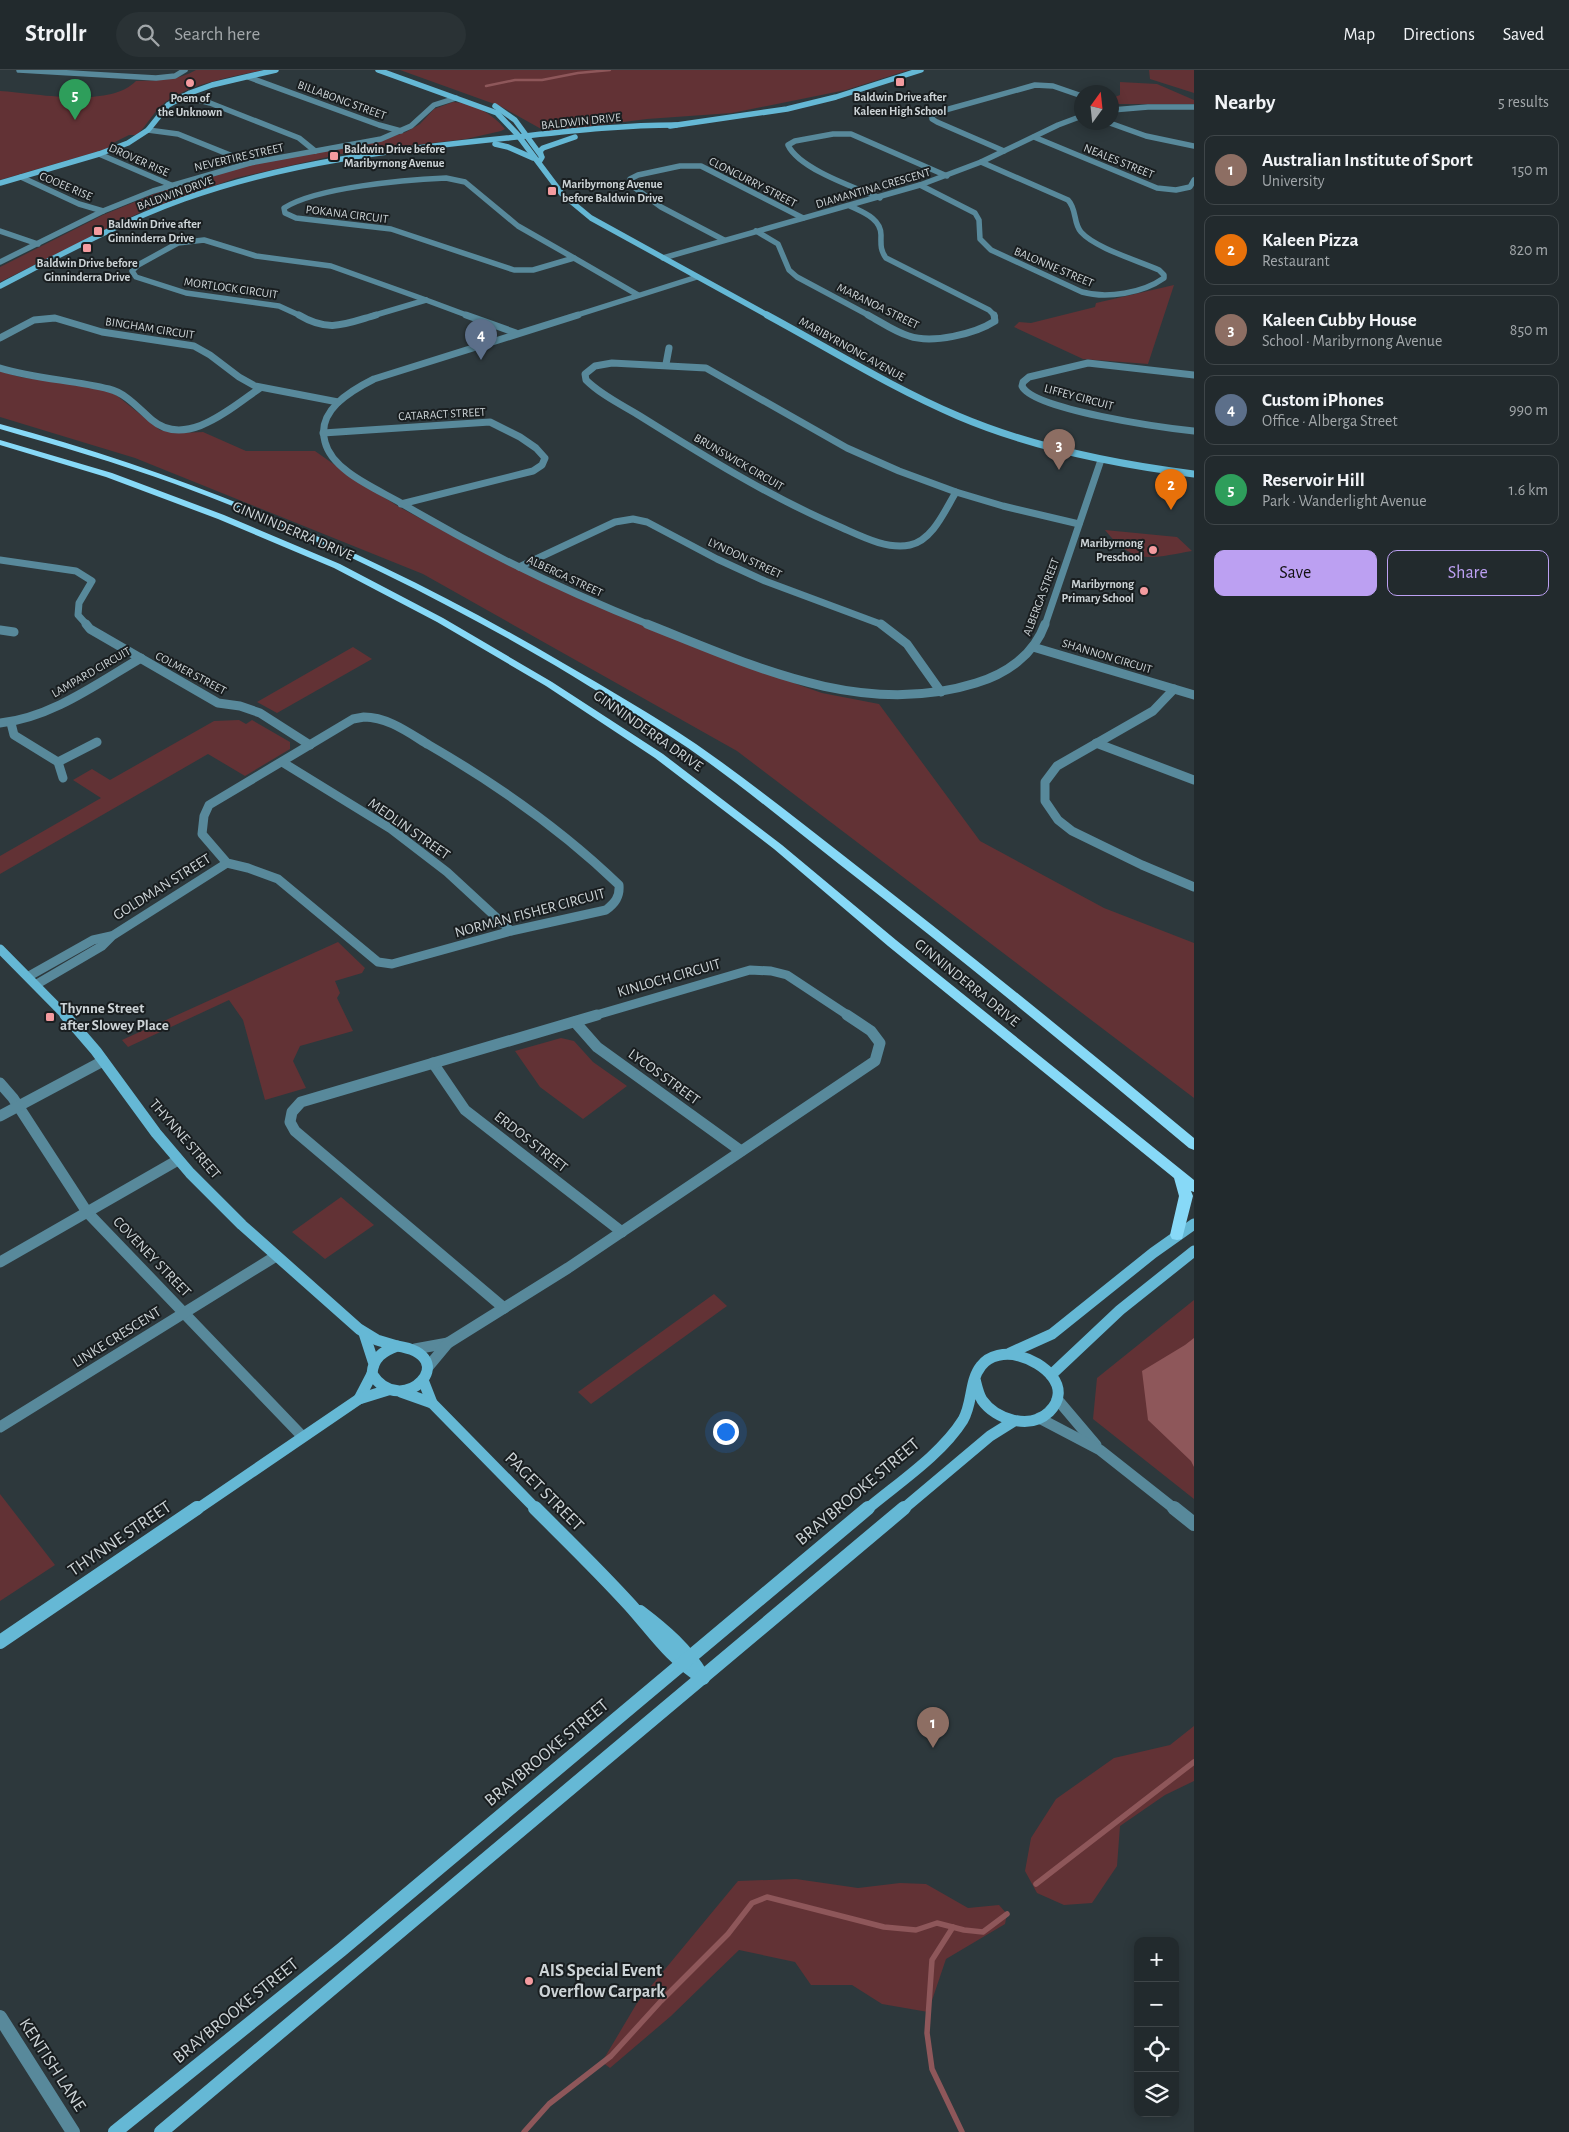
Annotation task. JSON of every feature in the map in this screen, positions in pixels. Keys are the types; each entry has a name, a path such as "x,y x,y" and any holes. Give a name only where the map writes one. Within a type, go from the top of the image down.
{"main road":[{"name":"GINNINDERRA DRIVE","path":"0,426 125,464 230,503 356,556 472,614 581,678 686,743 809,834 1084,1053 1194,1145"},
{"name":"GINNINDERRA DRIVE","path":"0,442 109,475 221,517 337,566 440,620 549,684 659,756 778,847 892,943 1194,1187"},
{"path":"1177,1235 1186,1196 1180,1175"}],"street":[{"path":"18,70 156,78 175,76 185,70"},
{"path":"0,183 99,154 128,143 148,130 164,109 183,96 212,85 276,70"},
{"name":"MARIBYRNONG AVENUE","path":"378,70 497,113 512,127 538,158"},
{"path":"392,70 494,105 515,120 536,131 555,134"},
{"name":"BALDWIN DRIVE","path":"529,139 575,137 735,118 787,109 836,98 921,70"},
{"name":"BILLABONG STREET","path":"248,77 401,132"},
{"path":"1004,151 937,122 932,119 932,116 938,112 1035,85 1056,86 1074,93"},
{"path":"183,96 210,103 299,138 315,151"},
{"name":"NEVERTIRE STREET","path":"0,262 103,211 171,185 250,163 374,141 401,132 415,123 432,107 456,98"},
{"path":"1119,109 1159,106 1194,108"},
{"name":"MARIBYRNONG AVENUE","path":"515,120 529,139 538,158 559,190 582,212 697,277 942,410 1025,441 1101,460 1194,474"},
{"name":"DIAMANTINA CRESCENT","path":"663,258 880,198 947,176 1074,120"},
{"name":"BALDWIN DRIVE","path":"370,155 495,144 555,134 641,125 676,125"},
{"path":"1119,126 1146,136 1194,146"},
{"path":"482,141 507,133 512,127"},
{"path":"148,130 178,134 250,163"},
{"path":"880,198 803,162 790,152 788,145 795,141 837,134 854,135 947,176"},
{"path":"495,144 538,158 543,148 575,137"},
{"name":"NEALES STREET","path":"1034,137 1161,189 1186,189 1192,186 1194,180"},
{"name":"BALDWIN DRIVE","path":"0,286 129,221 178,201 275,173 415,148 482,141 521,140"},
{"name":"DROVER RISE","path":"99,154 171,185"},
{"name":"BALONNE STREET","path":"920,185 975,212 979,220 980,239 991,250 1082,292 1093,295 1109,295 1155,283 1164,278 1164,275 1159,270 1082,234 1078,228 1075,208 1068,200 981,162"},
{"name":"CLONCURRY STREET","path":"724,240 652,201 631,185 630,180 638,175 680,166 701,166 803,218"},
{"name":"COOEE RISE","path":"21,177 79,204 103,211"},
{"name":"POKANA CIRCUIT","path":"574,258 533,270 514,270 396,230 296,218 285,213 284,208 294,201 344,190 416,180 454,178 465,182 518,226 574,258 638,295"},
{"name":"MARANOA STREET","path":"756,231 778,244 789,270 797,277 908,336 936,338 994,322 995,315 989,310 886,258 880,250 878,223 850,206"},
{"path":"0,230 38,244"},
{"name":"MORTLOCK CIRCUIT","path":"426,300 340,325 323,326 312,323 284,307 180,292 136,277 132,271 138,265 178,243 200,240 256,256 331,266 426,300 516,333"},
{"path":"323,433 327,417 338,402 357,387 384,375 697,277"},
{"name":"BINGHAM CIRCUIT","path":"0,338 34,320 59,318 104,333 194,346 207,352 247,382 260,388 338,402"},
{"path":"666,364 669,348"},
{"name":"BRUNSWICK CIRCUIT","path":"956,492 922,541 901,546 882,543 815,516 756,487 590,384 585,378 585,374 588,369 603,364 666,364 698,366 710,369 847,448 898,471 956,492 1012,509 1079,524"},
{"name":"LIFFEY CIRCUIT","path":"1194,375 1083,364 1029,377 1022,382 1021,386 1030,395 1075,409 1138,423 1194,431"},
{"path":"0,368 22,375 110,389 122,396 158,425 176,430 189,430 201,426 260,388"},
{"name":"CATARACT STREET","path":"323,433 486,422 504,427 540,452 545,458 542,465 533,471 401,504"},
{"name":"ALBERGA STREET","path":"323,433 326,444 337,461 349,471 401,504 519,567 590,600 669,633 811,684 868,694 898,695 941,692 968,686 1002,672 1020,660 1033,647 1043,630 1101,460"},
{"name":"LYNDON STREET","path":"519,567 615,522 628,520 647,522 740,570 893,630 907,644 941,692"},
{"path":"0,570 4,560"},
{"name":"LAMPARD CIRCUIT","path":"4,560 76,571 92,581 80,603 78,615 90,629 141,658"},
{"path":"0,630 14,632"},
{"name":"SHANNON CIRCUIT","path":"1033,647 1194,694"},
{"name":"LAMPARD CIRCUIT","path":"0,722 10,723 33,717 141,658"},
{"name":"COLMER STREET","path":"141,658 218,703 240,706 260,713 310,745"},
{"path":"1174,689 1153,710 1057,766 1048,776 1044,794 1052,814 1064,826 1081,836 1194,887"},
{"name":"NORMAN FISHER CIRCUIT","path":"374,717 385,720 457,760 512,796 553,827 619,885 620,893 616,904 606,910 511,932 410,961 392,964 378,962 278,879 228,863 202,834 204,816 209,805 310,745 354,719 374,717"},
{"path":"10,723 14,735 58,762 63,778"},
{"path":"58,762 97,742"},
{"path":"1096,743 1194,780"},
{"name":"MEDLIN STREET","path":"282,762 391,829 447,872 511,932"},
{"name":"GOLDMAN STREET","path":"38,984 102,946 112,936 228,863"},
{"name":"GOLDMAN STREET","path":"29,976 93,940 112,936"},
{"name":"THYNNE STREET","path":"0,949 38,984 104,1061 136,1108 178,1160 217,1200 276,1256 364,1334 397,1346"},
{"name":"KINLOCH CIRCUIT","path":"428,1367 448,1343 504,1308 622,1232 875,1061 880,1043 871,1030 787,975 771,971 750,970 301,1102 292,1112 290,1122 295,1131 504,1308"},
{"name":"LYCOS STREET","path":"575,1022 597,1047 742,1151"},
{"path":"0,1116 104,1061"},
{"name":"ERDOS STREET","path":"433,1064 465,1110 622,1232"},
{"name":"COVENEY STREET","path":"0,1083 18,1106 87,1212 302,1436"},
{"path":"0,1262 178,1160"},
{"path":"1009,1354 1023,1356 1035,1361 1051,1375 1057,1387 1057,1399 1048,1412 1039,1418 1027,1421 1014,1420 1002,1417 984,1405 977,1394 974,1379 977,1371 985,1361 996,1356 1009,1354 1052,1334 1177,1235 1194,1224"},
{"path":"1051,1375 1073,1353 1194,1251"},
{"name":"LINKE CRESCENT","path":"0,1427 276,1256"},
{"path":"360,1399 372,1374 373,1361 364,1334"},
{"name":"KINLOCH CIRCUIT","path":"415,1349 448,1343"},
{"path":"372,1374 380,1386 388,1390 401,1392 416,1386 423,1380 428,1367 422,1354 415,1349 397,1346 379,1354 373,1361"},
{"name":"BRAYBROOKE STREET","path":"115,2132 341,1950 941,1447 966,1414 974,1379"},
{"name":"PAGET STREET","path":"423,1380 432,1403 632,1606 657,1640 686,1660 703,1678"},
{"name":"THYNNE STREET","path":"0,1642 302,1436 360,1399 388,1390"},
{"name":"PAGET STREET","path":"401,1392 432,1403"},
{"path":"1057,1399 1100,1450"},
{"path":"1039,1418 1100,1450 1194,1524"},
{"path":"161,2132 990,1436 1014,1420"},
{"name":"KENTISH LANE","path":"0,2018 73,2132"}],"shaded area":[{"path":"196,70 263,70 210,82 171,98 161,106 137,135 129,135 109,145 113,147 0,180 0,91 51,96 90,97 108,95 124,90 136,81 175,78"},
{"path":"400,70 909,70 846,90 732,113 647,119 553,131 543,130 500,106"},
{"path":"1149,70 1194,70 1194,93 1150,79"},
{"path":"1120,82 1157,84 1194,100 1194,104 1119,104"},
{"path":"453,102 468,104 482,110 505,129 466,139 341,154 236,178 143,211 0,282 0,267 103,215 171,187 265,161 382,140 406,132 420,124 434,109"},
{"path":"1174,285 1148,364 1083,359 1014,327 1019,322 1031,323 1095,307 1096,303"},
{"path":"0,371 20,377 100,388 116,395 160,430 180,433 203,432 246,451 315,451 356,480 401,508 488,555 799,685 822,693 879,704 980,841 1104,908 1194,943 1194,1098 737,751 423,574 135,458 0,417"},
{"name":"Maribyrnong Preschool","path":"1105,530 1177,537 1192,551 1165,556 1144,557 1125,549 1115,542"},
{"path":"353,647 372,659 277,713 257,702"},
{"path":"239,720 246,724 252,720 290,742 290,749 245,776 208,754 0,874 0,856 101,798 73,780 92,769 110,780 214,721"},
{"path":"338,942 365,968 362,973 335,981 340,993 337,998 353,1031 300,1046 293,1061 306,1088 265,1100 243,1020 229,1000 128,1047 122,1040"},
{"path":"561,1038 574,1041 593,1062 627,1086 583,1119 540,1087 515,1051"},
{"path":"341,1197 374,1225 325,1259 292,1232"},
{"path":"714,1294 727,1306 591,1404 578,1392"},
{"path":"1194,1300 1194,1499 1093,1419 1097,1378"},
{"path":"1194,1338 1194,1467 1191,1461 1148,1420 1142,1371"},
{"path":"0,1494 55,1565 0,1601"},
{"path":"1194,1726 1194,1781 1165,1795 1120,1826 1117,1866 1092,1903 1064,1905 1037,1893 1025,1871 1031,1838 1056,1799 1114,1758 1170,1745"},
{"path":"796,1879 858,1888 900,1883 926,1884 968,1908 999,1905 1007,1914 1005,1924 946,1959 928,2012 882,2004 852,1985 811,1985 795,1962 739,1950 671,2016 610,2068 602,2062 637,2003 738,1881"}],"waterway":[{"path":"486,86 515,80 542,80 578,73 610,70"},
{"path":"1036,1884 1194,1762"},
{"path":"524,2132 549,2104 611,2056 661,2001 728,1934 752,1903 767,1897 884,1927 916,1930 937,1923 953,1927"},
{"path":"953,1927 983,1932 1007,1914"},
{"path":"953,1927 932,1960 927,2033 932,2069 962,2132"}],"place":[{"name":"Baldwin Drive after Kaleen High School","path":"900,82"},
{"name":"Poem of the Unknown","path":"190,83"},
{"name":"Reservoir Hill","path":"75,120"},
{"name":"Baldwin Drive before Maribyrnong Avenue","path":"334,156"},
{"name":"Maribyrnong Avenue before Baldwin Drive","path":"552,191"},
{"name":"Baldwin Drive after Ginninderra Drive","path":"98,231"},
{"name":"Baldwin Drive before Ginninderra Drive","path":"87,248"},
{"name":"Custom iPhones","path":"481,360"},
{"name":"Kaleen Cubby House","path":"1059,470"},
{"name":"Kaleen Pizza","path":"1171,510"},
{"name":"Maribyrnong Preschool","path":"1153,550"},
{"name":"Maribyrnong Primary School","path":"1144,591"},
{"name":"Thynne Street after Slowey Place","path":"50,1017"},
{"name":"Australian Institute of Sport","path":"933,1748"},
{"name":"AIS Special Event Overflow Carpark","path":"529,1981"}]}
